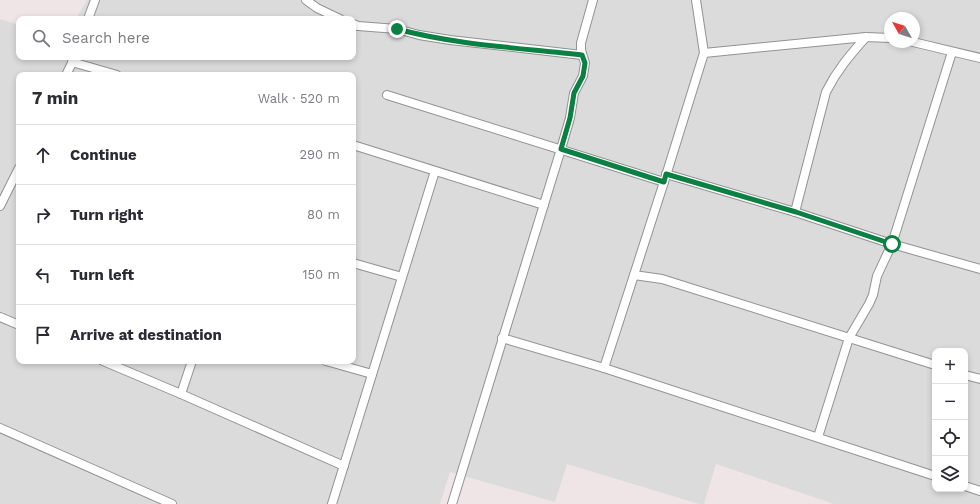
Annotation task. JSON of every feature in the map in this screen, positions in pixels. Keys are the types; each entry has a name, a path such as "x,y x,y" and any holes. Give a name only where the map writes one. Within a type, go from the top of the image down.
{"street":[{"path":"89,16 95,0"},
{"path":"306,0 317,8 334,16"},
{"path":"452,504 561,149 570,118 574,93 583,76 585,63 581,50 581,43 593,0"},
{"path":"604,368 704,53 696,0"},
{"path":"356,25 397,29 420,35 450,40 582,55"},
{"path":"704,53 866,37 884,38"},
{"path":"796,212 826,92 843,62 866,37"},
{"path":"920,44 980,58"},
{"path":"818,437 849,338 869,304 873,295 877,276 892,244 952,52"},
{"path":"68,72 74,60 108,72"},
{"path":"387,95 561,149 796,212 892,244 980,269"},
{"path":"356,146 544,205"},
{"path":"332,504 435,171"},
{"path":"0,206 16,174"},
{"path":"356,264 402,277"},
{"path":"634,275 662,279 932,364"},
{"path":"0,317 16,324"},
{"path":"502,338 604,368 932,475"},
{"path":"110,364 344,466"},
{"path":"181,394 191,364"},
{"path":"337,364 372,374"},
{"path":"968,375 980,379"},
{"path":"1,430 172,504"},
{"path":"968,487 980,490"}],"shaded area":[{"path":"87,0 980,0 980,504 834,504 716,464 704,504 699,504 567,464 555,502 450,472 440,504 0,504 0,19 16,24 16,60 356,60 356,16 78,16"}],"route":[{"path":"397,29 420,35 450,40 582,55 585,63 583,76 574,93 570,118 561,149 664,182 666,174 796,212 892,244"}]}
